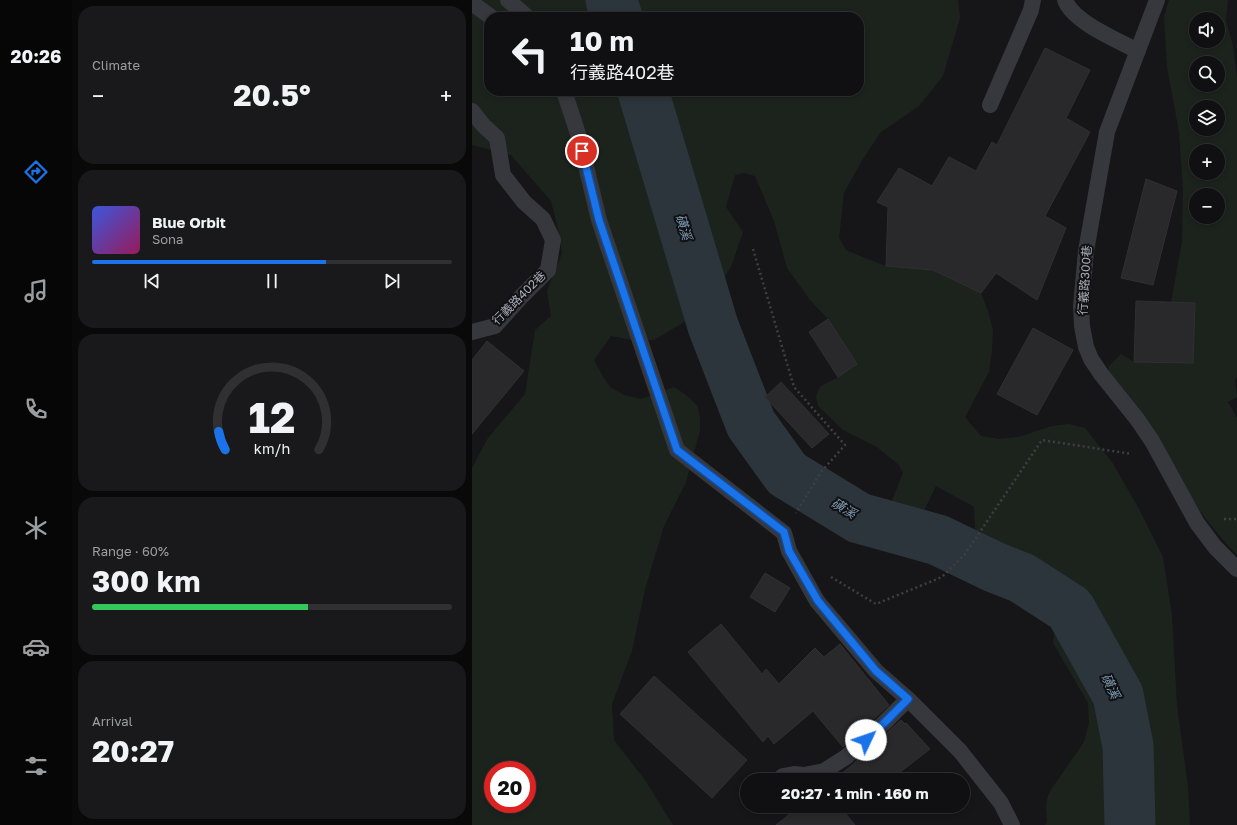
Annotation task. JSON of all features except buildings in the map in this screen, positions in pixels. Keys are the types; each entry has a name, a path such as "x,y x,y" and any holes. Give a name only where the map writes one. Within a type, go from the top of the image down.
{"lane":[{"path":"508,0 521,12"},
{"path":"990,105 1031,10 1033,0"},
{"path":"1065,0 1073,13 1084,22 1138,50"},
{"name":"行義路300巷","path":"1157,0 1107,132 1086,251 1081,306 1086,347 1092,359 1116,393 1137,419 1162,459 1198,523 1215,547 1237,569"},
{"path":"472,3 484,12"},
{"path":"566,96 579,137 599,220 677,450 784,532 789,551 818,601 876,671 908,699 960,751 1001,803 1012,825"},
{"name":"行義路402巷","path":"472,111 483,125 497,138 503,175 524,202 544,219 553,240 548,270 495,326 472,332"},
{"path":"814,773 824,771 846,757 908,699"}],"path":[{"path":"753,249 794,387 845,445 821,472 784,532"},
{"path":"829,576 876,604 942,577 965,554 1042,440 1162,459"}],"shaded area":[{"path":"472,0 958,0 960,18 943,76 919,106 881,132 861,162 844,193 839,238 846,250 865,258 886,266 933,270 981,293 993,330 992,351 989,372 965,417 981,436 999,439 1018,437 1052,426 1069,424 1085,428 1112,462 1139,509 1163,557 1172,615 1177,706 1188,786 1190,825 1045,825 1047,822 1046,810 1048,795 1084,742 1089,723 1088,703 1053,643 1055,627 1054,615 1041,604 1001,578 985,562 976,547 974,507 936,486 913,533 904,535 892,534 882,525 903,473 899,465 877,447 843,430 818,406 816,396 820,387 857,364 828,319 810,300 787,268 774,221 755,176 744,173 735,175 726,207 743,232 731,267 711,297 686,321 654,340 632,340 611,336 594,360 610,387 624,395 641,399 674,387 697,405 700,417 700,431 686,482 664,526 645,589 632,651 612,704 614,740 645,780 673,825 472,825 472,468 488,438 525,394 535,330 551,316 547,291 562,253 559,233 551,201 511,155 472,145"},
{"path":"1169,0 1228,0 1226,20 1233,46 1237,78 1237,378 1235,379 1237,397 1228,402 1237,418 1237,555 1218,534 1193,502 1108,372 1109,366 1121,354 1134,362 1193,363 1195,303 1171,302 1182,242 1183,189 1179,132 1167,67 1164,16"}],"waterway":[{"name":"磺溪","path":"611,0 615,12"},
{"name":"磺溪","path":"644,96 713,326 751,424 787,474 859,518 938,540 994,567 1022,578 1070,609 1118,695 1128,746 1130,825"}],"route":[{"path":"582,151 599,220 677,450 784,532 789,551 799,571 818,601 876,671 908,699 866,740"}]}
